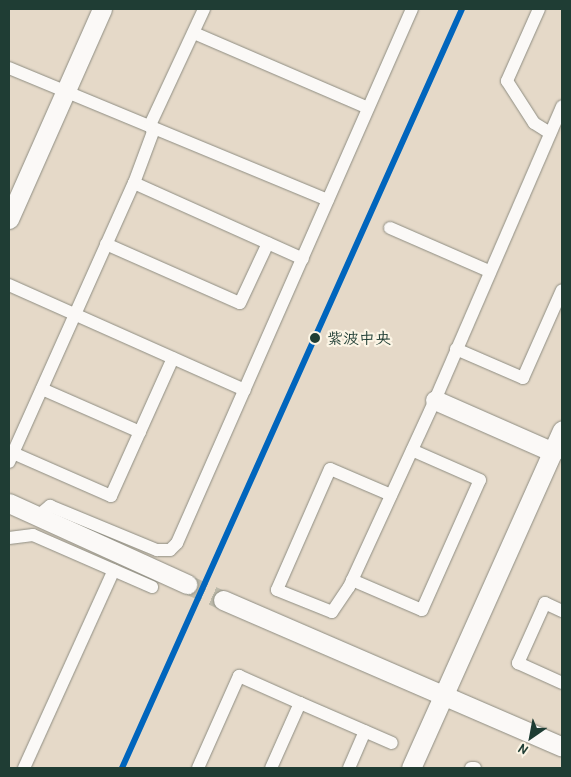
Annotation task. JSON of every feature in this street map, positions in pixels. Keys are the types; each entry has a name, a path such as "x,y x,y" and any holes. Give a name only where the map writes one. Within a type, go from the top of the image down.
{"street":[{"path":"9,219 102,9"},
{"path":"173,358 110,496 11,457 134,183 153,132 150,125 204,9"},
{"path":"38,516 50,506 157,550 170,550 177,543 412,9"},
{"path":"539,9 507,81 534,123 550,133"},
{"path":"194,33 368,108"},
{"path":"9,68 65,93 150,125 328,200"},
{"path":"391,495 330,469 277,590 332,612 352,580 435,400 489,271 562,106"},
{"path":"134,183 303,259"},
{"path":"390,228 489,271"},
{"path":"106,244 240,302 268,243"},
{"path":"9,285 245,390"},
{"path":"456,349 523,378 562,290"},
{"path":"42,389 140,432"},
{"path":"435,400 558,454"},
{"path":"411,768 558,454 562,430"},
{"path":"352,580 422,610 480,480 412,450"},
{"path":"9,503 186,584"},
{"path":"9,538 33,535 152,587"},
{"path":"24,768 114,570"},
{"path":"223,600 562,747"},
{"path":"562,611 545,603 518,663 562,683"},
{"path":"198,768 239,676 392,743"},
{"path":"271,768 300,703"},
{"path":"349,768 365,731"},
{"path":"470,768 475,768"}],"tunnel":[{"path":"187,584 223,600"}],"transit line":[{"path":"122,768 462,9"}],"place":[{"name":"紫波中央","path":"315,338"}]}
